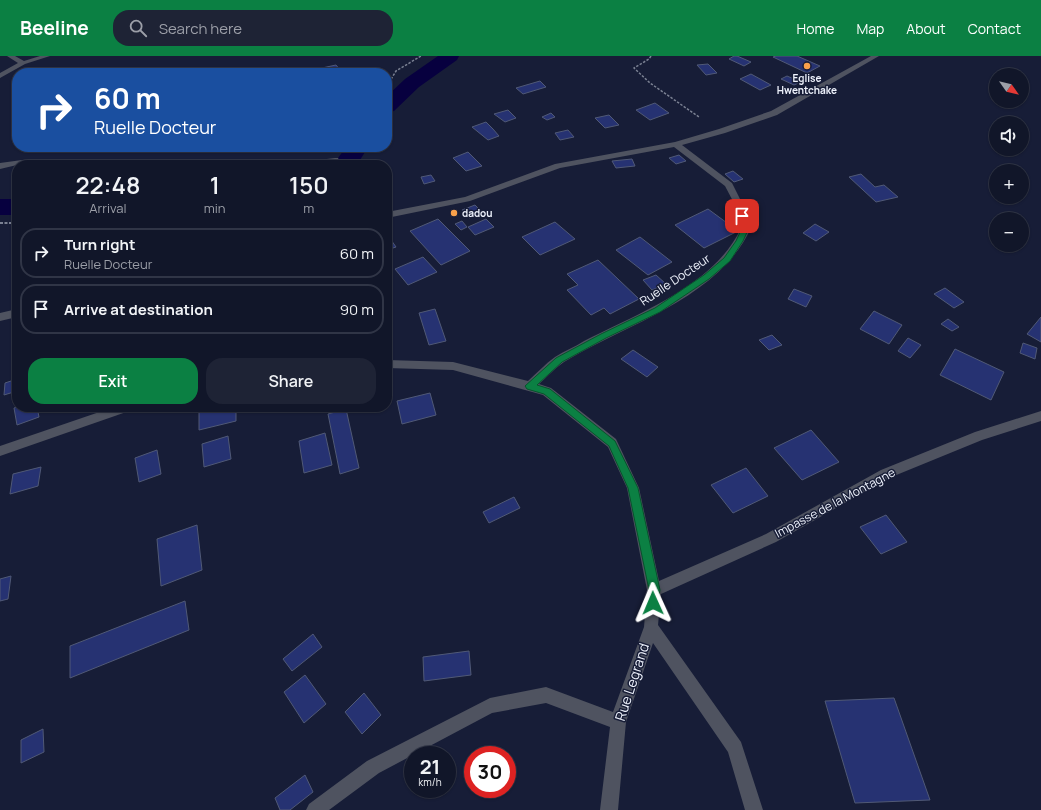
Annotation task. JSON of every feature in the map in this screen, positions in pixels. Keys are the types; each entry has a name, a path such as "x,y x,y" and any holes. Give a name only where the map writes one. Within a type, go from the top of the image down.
{"street":[{"path":"10,56 23,63"},
{"path":"14,68 23,63 47,56"},
{"path":"392,214 467,199 558,166 676,144 722,131 774,113 876,56"},
{"path":"0,76 12,69"},
{"name":"Ruelle Docteur","path":"530,386 559,360 658,310 706,277 727,259 740,241 746,228 739,205 729,185 676,144"},
{"path":"0,166 12,164"},
{"path":"0,317 12,314"},
{"name":"Rue Legrand","path":"392,364 453,366 547,391 612,443 633,488 654,590 651,627 618,722 609,810"},
{"path":"0,451 113,412"},
{"name":"Impasse de la Montagne","path":"654,590 771,538 885,474 979,436 1041,416"},
{"path":"651,627 735,748 754,810"},
{"path":"315,810 373,767 490,706 546,695 618,722"}],"path":[{"path":"392,78 396,71 421,56"},
{"path":"651,56 649,59 634,68 650,83 722,131"},
{"path":"0,223 12,223"}],"building":[{"path":"734,56 751,62 744,66 729,59"},
{"path":"797,56 820,66 807,73 773,57"},
{"path":"708,64 717,73 706,75 697,65"},
{"path":"336,65 338,68 322,68"},
{"path":"751,74 771,85 760,90 740,79"},
{"path":"787,76 801,82 794,85 781,79"},
{"path":"540,81 546,87 523,94 516,88"},
{"path":"655,103 669,113 650,120 636,110"},
{"path":"508,110 516,118 505,122 494,114"},
{"path":"551,113 555,117 547,120 542,117"},
{"path":"609,115 619,125 605,128 595,118"},
{"path":"486,122 499,136 488,140 472,127"},
{"path":"568,130 574,137 560,140 555,133"},
{"path":"468,152 482,166 466,171 453,158"},
{"path":"679,155 686,161 676,164 669,158"},
{"path":"632,159 635,166 616,168 612,161"},
{"path":"733,171 743,179 734,182 725,174"},
{"path":"861,174 875,187 884,185 898,197 876,202 849,177"},
{"path":"431,175 435,181 424,184 421,177"},
{"path":"475,205 482,212 469,218 462,210"},
{"path":"708,209 738,231 704,248 675,225"},
{"path":"438,219 470,251 441,265 410,231"},
{"path":"486,219 494,227 475,235 468,227"},
{"path":"462,221 467,227 461,230 455,224"},
{"path":"555,222 575,239 540,255 522,237"},
{"path":"815,224 829,232 816,241 803,233"},
{"path":"640,237 672,262 648,275 616,250"},
{"path":"392,241 396,247 392,248"},
{"path":"423,257 437,272 408,285 395,269"},
{"path":"598,260 639,299 610,314 604,308 591,315 567,290 578,285 567,274"},
{"path":"656,275 666,284 652,290 643,280"},
{"path":"945,288 964,302 954,308 934,294"},
{"path":"794,289 812,296 806,307 788,299"},
{"path":"435,309 446,341 429,345 419,313"},
{"path":"874,311 902,325 889,344 860,329"},
{"path":"1041,317 1041,342 1027,334"},
{"path":"948,319 959,327 952,331 941,324"},
{"path":"772,335 782,345 769,350 759,340"},
{"path":"908,338 921,345 910,358 898,351"},
{"path":"1023,343 1037,348 1035,359 1020,353"},
{"path":"955,349 1004,372 991,400 940,375"},
{"path":"633,350 658,367 647,377 621,359"},
{"path":"12,381 12,393 4,395 5,383"},
{"path":"430,393 436,415 402,424 397,401"},
{"path":"15,412 38,412 39,417 17,425"},
{"path":"199,412 236,412 236,421 199,430"},
{"path":"335,412 347,412 359,468 340,474 328,414"},
{"path":"811,430 839,462 802,480 774,448"},
{"path":"325,433 332,465 304,473 299,441"},
{"path":"228,436 231,459 204,467 202,444"},
{"path":"157,450 161,474 139,482 135,458"},
{"path":"41,467 38,486 10,494 13,474"},
{"path":"746,468 768,496 733,513 711,485"},
{"path":"514,497 520,508 489,523 483,512"},
{"path":"886,515 907,542 881,554 860,527"},
{"path":"197,525 202,570 161,586 157,539"},
{"path":"11,576 8,599 0,601 0,579"},
{"path":"185,601 189,630 70,678 70,646"},
{"path":"313,634 322,647 292,671 283,659"},
{"path":"469,651 471,675 424,681 423,657"},
{"path":"305,675 326,704 304,723 284,692"},
{"path":"364,693 381,715 362,734 345,712"},
{"path":"894,698 930,800 855,803 825,701"},
{"path":"43,729 44,752 21,763 21,740"},
{"path":"305,775 313,792 290,810 280,810 275,798"}],"waterway":[{"path":"392,102 412,83 450,56"},
{"path":"348,160 354,152"},
{"path":"0,207 12,207"}],"place":[{"name":"Eglise Hwentchake","path":"807,66"},
{"name":"dadou","path":"454,213"}],"route":[{"path":"653,603 654,590 633,488 612,443 547,391 530,386 559,360 658,310 706,277 727,259 740,241 746,228 742,216"}]}
